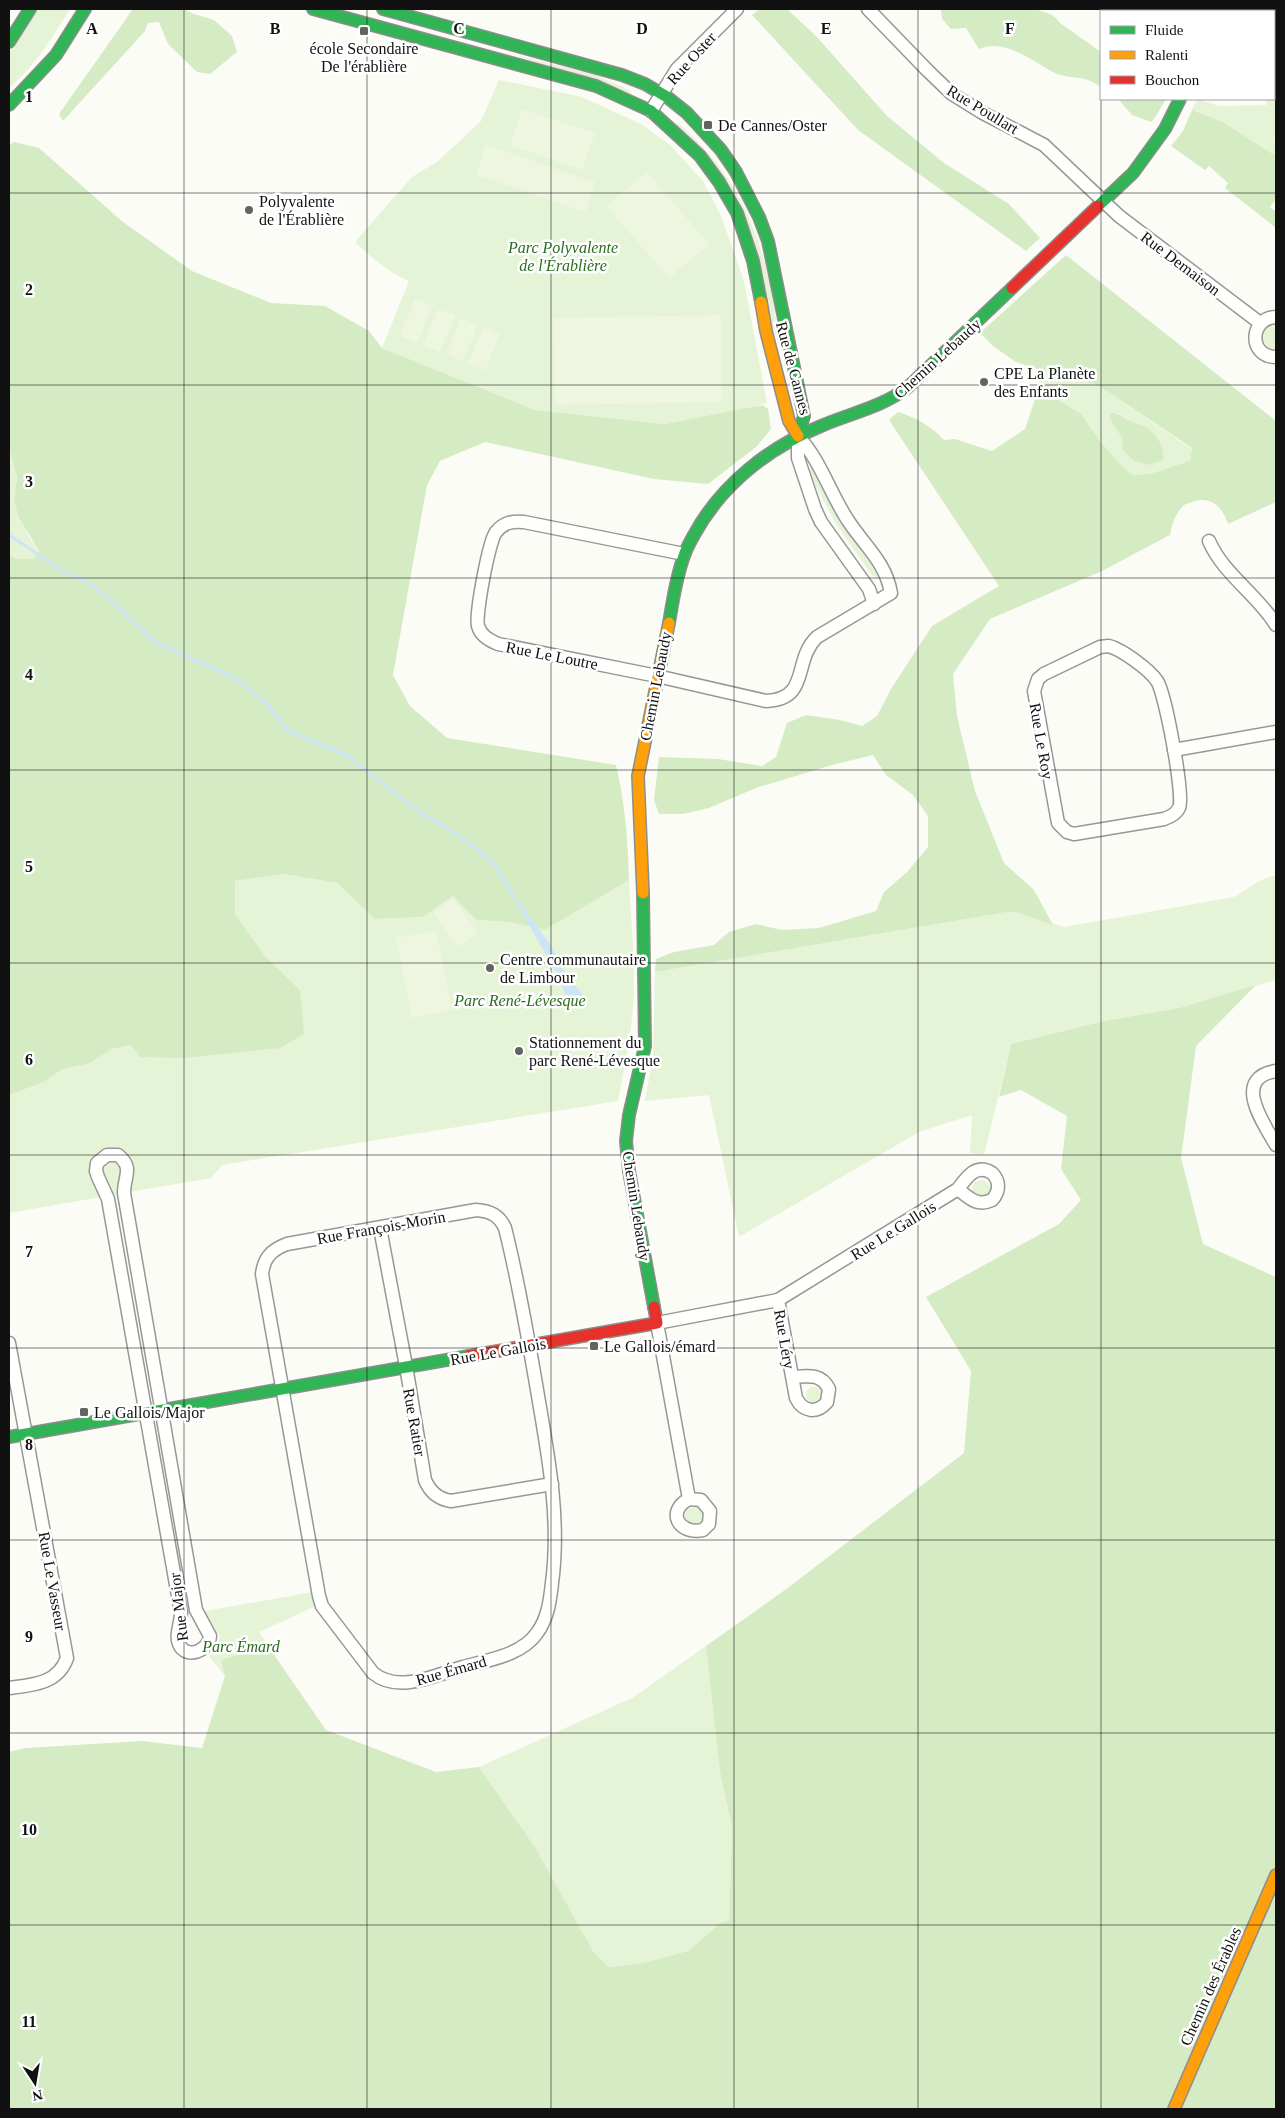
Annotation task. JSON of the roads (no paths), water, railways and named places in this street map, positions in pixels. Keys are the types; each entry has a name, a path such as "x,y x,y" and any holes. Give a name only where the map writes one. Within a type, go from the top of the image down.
{"street":[{"path":"9,42 30,9"},
{"path":"9,105 56,55 85,9"},
{"name":"Rue de Cannes","path":"312,9 596,86 651,111 700,156 719,182 744,230 753,261 766,332 788,421 798,436"},
{"name":"Rue de Cannes","path":"383,9 598,67 628,77 660,94 692,119 720,148 742,181 762,222 774,263 804,416 798,436"},
{"name":"Rue Oster","path":"651,111 677,69 736,9"},
{"name":"Rue Poullart","path":"868,9 952,94 981,112 1044,145 1104,201"},
{"name":"Chemin Lebaudy","path":"689,1499 629,1171 626,1141 629,1115 645,1046 643,885 638,776 675,587 684,554 704,517 726,489 752,465 798,436 822,425 877,406 898,395 1133,173 1165,129 1180,100"},
{"name":"Rue Demaison","path":"1104,201 1119,216 1260,323"},
{"path":"1276,317 1265,319 1260,323 1255,332 1257,347 1265,355 1276,357"},
{"path":"798,436 798,458 815,509 821,522 869,589 874,604"},
{"name":"Rue Le Loutre","path":"684,554 509,522 497,531 491,543 478,617 480,630 490,640 498,644 657,676 766,701 781,699 794,691 798,683 804,657 817,637 891,594 889,578 849,522 811,450 798,436"},
{"path":"1209,541 1220,561 1259,602 1276,625"},
{"name":"Rue Le Roy","path":"1108,646 1121,650 1157,681 1174,750 1181,797 1179,808 1175,813 1164,819 1080,834 1067,832 1058,823 1053,798 1034,697 1038,679 1044,674 1100,647 1108,646"},
{"path":"1174,750 1276,732"},
{"path":"1276,1071 1264,1074 1258,1081 1252,1095 1257,1112 1276,1145"},
{"name":"Rue Major","path":"107,1155 118,1155 125,1160 127,1166 124,1193 196,1610 210,1636 206,1647 197,1652 184,1650 178,1640 181,1613 147,1412 108,1199 96,1171 97,1163 107,1155"},
{"name":"Rue Le Gallois","path":"9,1437 406,1366 529,1346 778,1300 958,1189"},
{"name":"Rue François-Morin","path":"283,1389 262,1274 266,1258 278,1248 287,1244 476,1210 494,1214 501,1220 505,1228 529,1346"},
{"name":"Rue Ratier","path":"380,1228 428,1488 438,1497 451,1501 552,1484"},
{"name":"Rue Léry","path":"778,1300 792,1377"},
{"name":"Rue Le Vasseur","path":"9,1343 67,1658 59,1673 51,1679 43,1683 9,1688"},
{"name":"Rue Émard","path":"283,1389 322,1606 373,1673 381,1680 396,1683 412,1682 517,1650 536,1635 542,1626 548,1609 554,1570 555,1523 552,1484 529,1346"},
{"name":"Chemin des Érables","path":"1174,2109 1276,1875"}],"water":[{"path":"513,894 550,944 565,973 582,994 586,1002 583,1007 576,1005 566,995 555,970"}],"waterway":[{"path":"9,535 60,569 91,584 156,643 234,677 266,703 287,730 348,756 418,811 466,840 495,865 514,897"}],"place":[{"name":"école Secondaire De l'érablière","path":"364,31"},
{"name":"De Cannes/Oster","path":"708,125"},
{"name":"Polyvalente de l'Érablière","path":"249,210"},
{"name":"CPE La Planète des Enfants","path":"984,382"},
{"name":"Centre communautaire de Limbour","path":"490,968"},
{"name":"Stationnement du parc René-Lévesque","path":"519,1051"},
{"name":"Le Gallois/émard","path":"594,1346"},
{"name":"Le Gallois/Major","path":"84,1412"}],"park label":[{"name":"Parc Polyvalente de l'Érablière","path":"563,256"},
{"name":"Parc René-Lévesque","path":"520,1000"},
{"name":"Parc Émard","path":"241,1646"}]}
